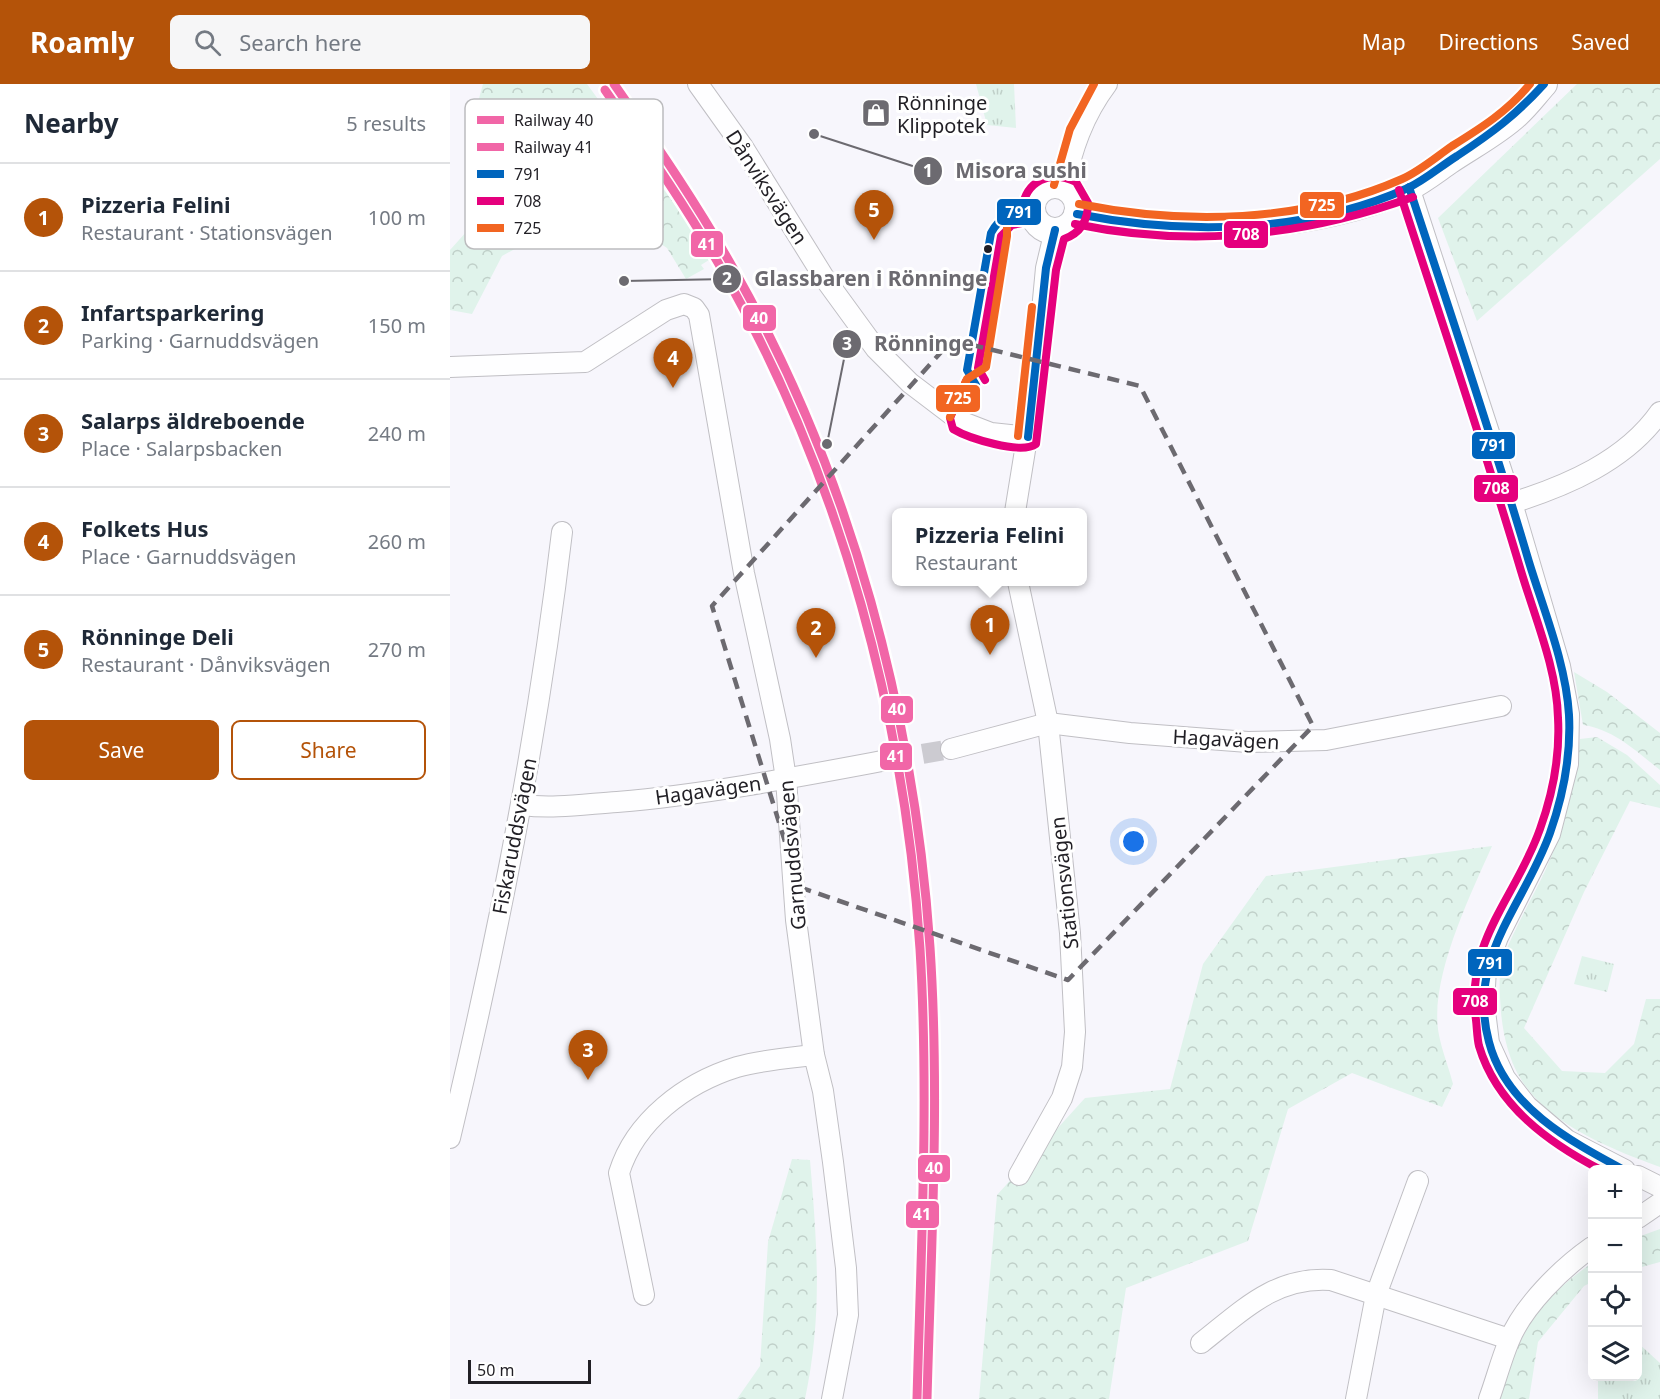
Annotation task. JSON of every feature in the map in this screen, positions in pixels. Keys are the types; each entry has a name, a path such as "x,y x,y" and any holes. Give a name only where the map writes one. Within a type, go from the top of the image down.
{"main road":[{"path":"1077,214 1174,228 1230,226 1295,219 1368,204 1410,187 1516,115 1544,84"},
{"path":"1047,187 1064,187 1074,195 1078,204 1077,214 1068,226 1055,230 1038,224 1033,217 1033,203 1047,187"}],"street":[{"name":"Dånviksvägen","path":"698,84 743,147 825,279 876,349 910,383 960,421 992,434 1028,437"},
{"path":"1064,187 1080,127 1092,103 1107,84"},
{"path":"1410,187 1512,503 1560,666 1569,714 1569,743 1561,798 1550,834 1498,937 1486,969 1484,1003 1490,1043 1505,1078 1527,1106 1567,1140 1615,1165"},
{"path":"1016,508 1028,437 1046,268 1055,230"},
{"name":"Garnuddsvägen","path":"450,367 585,362 666,310 684,304 694,308 699,315 744,573 786,779 796,920 814,1055 823,1091 846,1268 848,1315 832,1399"},
{"path":"1512,503 1587,474 1638,436 1660,412"},
{"name":"Fiskaruddsvägen","path":"450,1138 522,805 547,651 562,532"},
{"name":"Stationsvägen","path":"1019,586 1048,723 1070,933 1075,1032 1072,1067 1062,1098 1019,1175"},
{"name":"Hagavägen","path":"951,749 1048,723 1130,733 1270,744 1326,740 1501,706"},
{"name":"Hagavägen","path":"522,805 543,808 643,799 786,779 893,759"},
{"path":"644,1295 619,1173 625,1155 638,1133 658,1112 692,1087 723,1072 748,1065 814,1055"},
{"path":"1642,1178 1660,1187"},
{"path":"1356,1399 1376,1295 1418,1181"},
{"path":"1642,1215 1660,1203"},
{"path":"1489,1399 1509,1339 1533,1304 1561,1271 1588,1251"},
{"path":"1201,1343 1272,1290 1302,1279 1331,1280 1509,1339"}],"highlighted area":[{"path":"952,340 1140,386 1313,726 1068,980 799,887 712,606"}],"green space":[{"path":"483,84 587,84 598,99 479,99"},
{"path":"976,84 1014,84 1016,128 987,125"},
{"path":"1577,84 1660,84 1660,159 1477,321 1438,218"},
{"path":"663,188 694,231 709,260 701,265 704,269 686,279 667,248 663,245"},
{"path":"465,233 465,249 515,249 502,256 472,314 450,310 450,250"},
{"path":"1574,672 1607,692 1660,733 1660,770 1614,736 1583,725"},
{"path":"1597,737 1627,755 1660,785 1660,808 1630,801 1584,892 1524,1028 1562,1071 1605,1073 1634,1044 1646,999 1660,999 1660,1167 1603,1144 1549,1111 1534,1097 1517,1073 1507,1048 1502,1021 1500,974 1502,962 1545,871 1564,822 1580,739"},
{"path":"1492,846 1453,939 1440,990 1437,1013 1439,1035 1453,1084 1442,1107 1352,1073 1288,1109 1248,1241 1126,1288 1109,1399 979,1399 997,1195 1085,1098 1170,1089 1203,964 1266,876"},
{"path":"1582,956 1614,964 1607,992 1574,984"},
{"path":"792,1159 810,1160 815,1221 816,1308 811,1368 805,1399 737,1399 760,1366 768,1242"},
{"path":"1660,1229 1660,1262 1642,1267 1642,1236"},
{"path":"1588,1266 1588,1284 1538,1342 1529,1399 1496,1399 1531,1322 1555,1293"},
{"path":"1642,1347 1660,1363 1660,1399 1598,1399 1598,1381 1642,1381"}],"tunnel":[{"path":"893,759 951,749"}],"rail line":[{"name":"40","path":"614,84 624,99"},
{"name":"41","path":"605,90 611,99"},
{"name":"40","path":"663,155 738,277 778,355 814,435 845,517 871,601 892,687 909,773 922,860 933,1003 934,1173 927,1399"},
{"name":"41","path":"663,175 729,282 769,359 804,439 835,521 861,605 883,690 900,776 912,863 923,1005 924,1117 917,1399"}],"transit line":[{"name":"725","path":"1054,185 1070,129 1094,84"},
{"name":"725","path":"1079,204 1160,215 1243,216 1284,212 1364,194 1415,172 1494,118 1513,103 1530,84"},
{"name":"791","path":"1077,214 1160,225 1244,226 1287,222 1369,203 1408,188 1427,177 1503,123 1544,84"},
{"name":"708","path":"966,381 950,418 953,429 994,444 1019,448 1036,444 1056,270 1064,239 1075,233 1082,225 1087,215 1088,203 1076,182 1066,178 1049,177 1041,180 1028,191 1022,209"},
{"name":"791","path":"1409,187 1554,638 1564,676 1569,715 1567,760 1555,819 1539,859 1501,933 1491,958 1485,984 1484,1012 1489,1042 1497,1065 1525,1103 1562,1134 1615,1165"},
{"name":"708","path":"1399,190 1550,662 1557,700 1557,760 1545,815 1530,854 1485,942 1478,966 1475,991 1478,1043 1498,1087 1512,1104 1544,1135 1592,1165"},
{"name":"708","path":"1075,224 1161,236 1203,237 1246,234 1330,221 1413,197"},
{"name":"791","path":"976,385 967,370 991,233 999,222 1008,216 1032,211"},
{"name":"725","path":"950,417 967,379 986,367 1007,236 1007,212"},
{"name":"708","path":"985,380 978,368 1001,236 1012,225 1032,221"},
{"name":"791","path":"1028,437 1046,268 1055,230"},
{"name":"725","path":"1018,436 1032,307"}],"place":[{"name":"Rönninge Klippotek","path":"876,113"},
{"name":"Misora sushi","path":"814,134"},
{"name":"Rönninge Deli","path":"874,240"},
{"name":"Glassbaren i Rönninge","path":"624,281"},
{"name":"Folkets Hus","path":"673,388"},
{"name":"Rönninge","path":"827,444"},
{"name":"Pizzeria Felini","path":"990,655"},
{"name":"Infartsparkering","path":"816,658"},
{"name":"Salarps äldreboende","path":"588,1080"}]}
